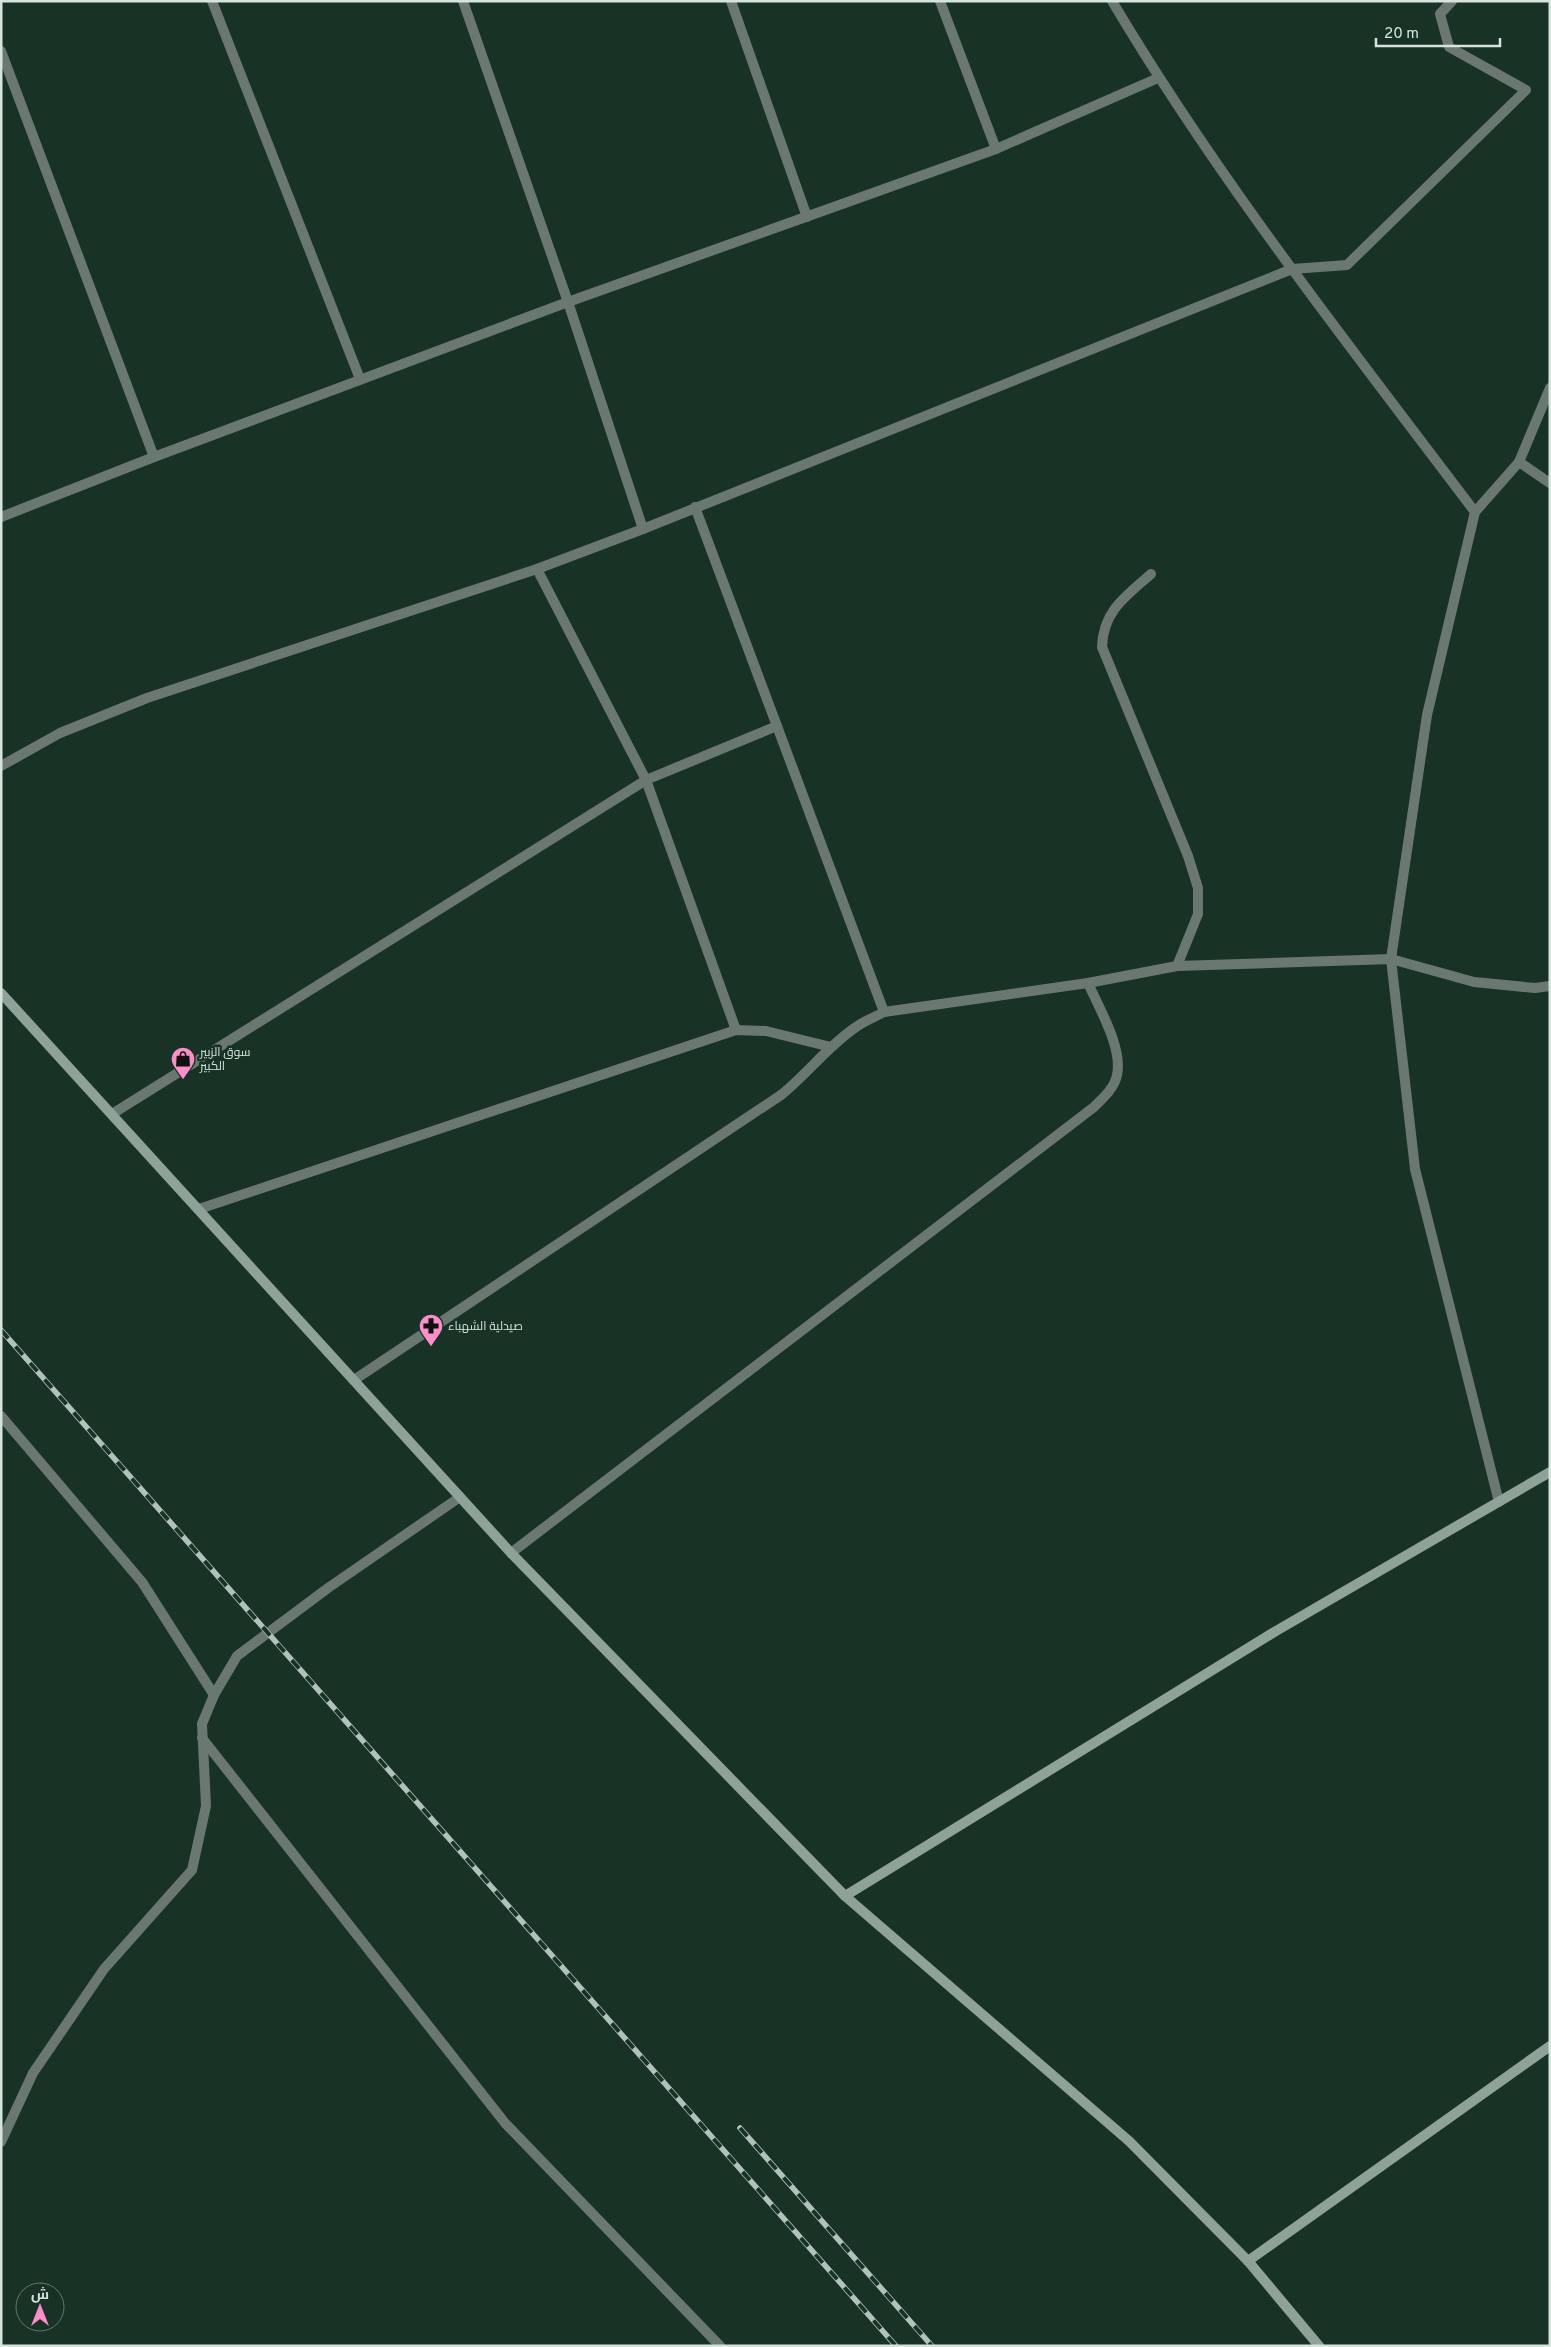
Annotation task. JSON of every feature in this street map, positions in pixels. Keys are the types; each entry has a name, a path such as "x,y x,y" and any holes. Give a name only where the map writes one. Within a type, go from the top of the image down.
{"street":[{"path":"212,1 360,379"},
{"path":"463,1 568,302 643,529"},
{"path":"731,1 807,217"},
{"path":"940,1 996,150"},
{"path":"1112,1 1158,78 1292,270 1475,512"},
{"path":"1,766 60,733 147,698 537,569 643,529 1292,270 1348,265 1526,90 1449,47 1440,14 1452,1"},
{"path":"1,52 154,457"},
{"path":"1,517 154,457 568,302 996,150 1158,78"},
{"path":"1498,1502 1415,1169 1391,960 1426,715 1475,512 1519,462 1550,388"},
{"path":"1519,462 1550,483"},
{"path":"695,508 884,1012"},
{"path":"537,569 646,780 736,1030"},
{"path":"1151,574 1124,597 1112,612 1102,630 1102,647 1188,856 1198,888 1198,914 1177,966"},
{"path":"112,1114 646,780 777,726"},
{"path":"354,1380 781,1095 801,1079 831,1047 857,1026 884,1012 1088,983 1177,966 1391,960 1474,982 1535,988 1550,986"},
{"path":"511,1553 1094,1107 1108,1094 1117,1077 1118,1058 1088,983"},
{"path":"1,993 511,1553 845,1896 1129,2141 1248,2261 1319,2346"},
{"path":"199,1209 736,1030 766,1031 831,1047"},
{"path":"1,1416 142,1582 214,1695"},
{"path":"845,1896 1276,1631 1550,1472"},
{"path":"1,2142 33,2073 104,1969 192,1870 206,1806 202,1724 214,1695 237,1656 328,1588 460,1496"},
{"path":"202,1738 505,2123 720,2346"},
{"path":"1248,2261 1550,2046"}],"railway":[{"path":"1,1330 896,2346"},
{"path":"740,2128 932,2346"}],"place":[{"name":"سوق الزبير الكبير","path":"183,1080"},
{"name":"صيدلية الشهباء","path":"431,1347"}]}
